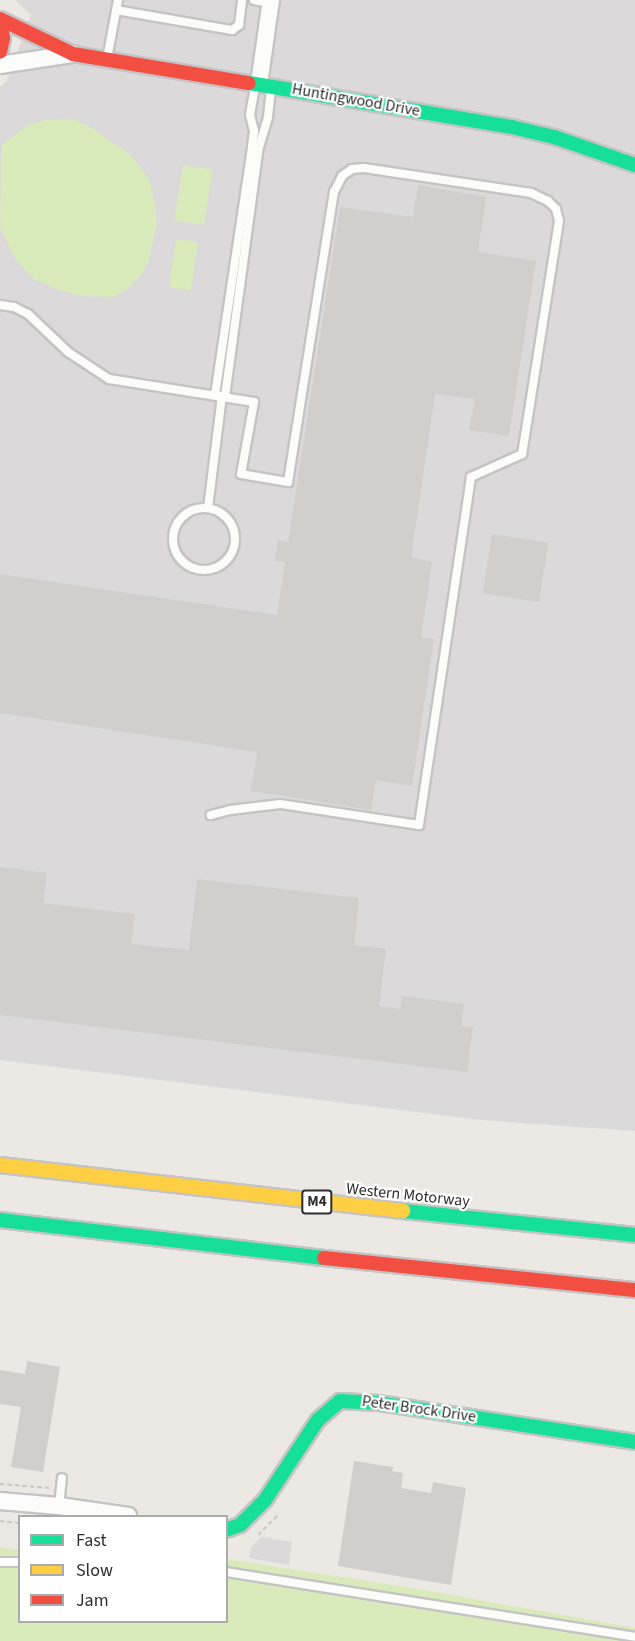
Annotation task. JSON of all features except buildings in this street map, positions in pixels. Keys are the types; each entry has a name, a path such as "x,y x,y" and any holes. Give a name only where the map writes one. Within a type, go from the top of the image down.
{"main road":[{"name":"Huntingwood Drive","path":"0,19 73,54 512,127 554,137 635,165"},
{"path":"0,19 3,38 0,52"},
{"name":"Western Motorway","path":"0,1165 306,1201 635,1235"},
{"path":"0,1220 267,1252 635,1290"},
{"name":"Peter Brock Drive","path":"228,1529 240,1526 265,1500 318,1420 340,1401 378,1403 635,1442"}],"street":[{"path":"262,85 265,1"},
{"name":"Huntingwood Drive","path":"0,65 73,54"},
{"path":"0,1501 19,1506 59,1497 124,1515"}],"lane":[{"path":"107,60 118,0"},
{"path":"116,10 232,30 239,25 242,0"},
{"path":"221,396 259,147 268,117 262,85"},
{"path":"208,508 253,139 250,115 262,85"},
{"path":"0,304 14,307 28,314 68,352 109,379 254,402 241,474 288,482 336,187 347,172 364,168 531,193 544,198 556,209 559,221 522,454 471,477 419,825 280,804 230,810 211,815"},
{"path":"208,508 228,519 236,540 231,555 219,566 197,570 178,557 172,534 181,517 189,511 208,508"},
{"path":"59,1497 62,1478"},
{"path":"0,1562 18,1562"},
{"path":"228,1572 635,1637"}],"path":[{"path":"0,1484 59,1497"},
{"path":"251,1539 273,1522 280,1513"},
{"path":"0,1521 18,1523"}],"shaded area":[{"path":"15,0 635,0 635,1131 481,1120 0,1060 0,87 7,80 31,15"},
{"path":"261,1537 292,1542 289,1565 249,1558 251,1547"}],"green space":[{"path":"70,119 89,126 131,155 149,180 154,200 157,223 149,259 142,274 128,289 111,297 83,296 59,290 34,279 16,260 0,227 2,145 28,125 46,120"},
{"path":"183,165 213,170 204,225 174,220"},
{"path":"176,239 198,242 191,291 169,288"},
{"path":"0,1547 18,1550 18,1623 228,1623 228,1559 419,1589 635,1628 635,1641 0,1641"}],"traffic: fast":[{"path":"249,83 512,127 554,137 635,165"},
{"path":"403,1211 635,1235"},
{"path":"0,1220 324,1258"},
{"path":"228,1529 240,1525 265,1500 318,1420 340,1401 378,1403 635,1442"}],"traffic: slow":[{"path":"0,1165 403,1211"}],"traffic: jam":[{"path":"0,19 73,54 249,83"},
{"path":"0,20 3,38 0,52"},
{"path":"324,1258 635,1290"}]}
